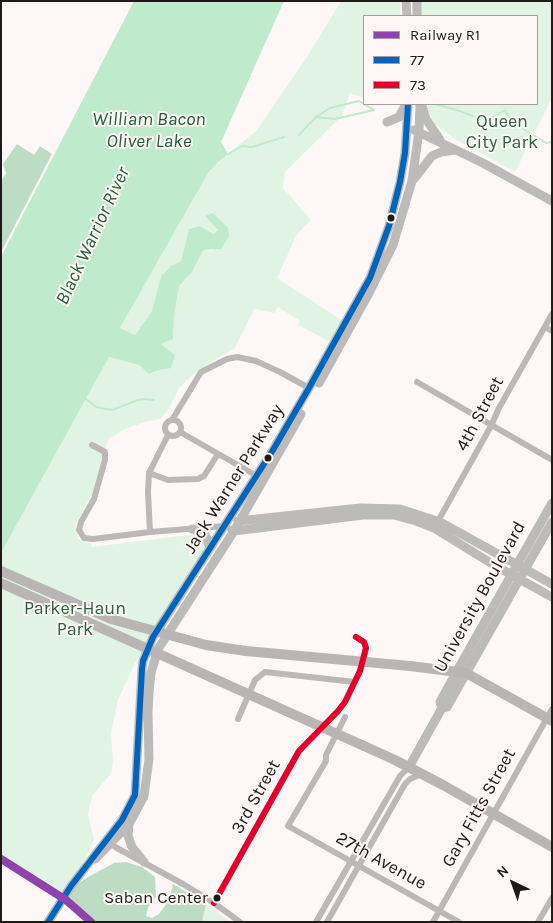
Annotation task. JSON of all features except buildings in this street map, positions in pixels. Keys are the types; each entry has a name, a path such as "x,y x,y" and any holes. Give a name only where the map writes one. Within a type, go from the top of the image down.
{"highway":[{"path":"1,570 111,619 206,645 246,651 461,672 550,716"},
{"path":"1,583 409,766 552,847"}],"main road":[{"path":"406,1 407,15"},
{"path":"417,1 417,15"},
{"path":"387,122 399,117 406,105"},
{"name":"Jack Warner Parkway","path":"108,842 135,795 143,661 153,637 257,476 362,294 374,267 397,197 405,153 407,105"},
{"path":"421,105 426,119 444,144"},
{"name":"Jack Warner Parkway","path":"48,922 71,886 108,842 129,824 140,805 148,780 149,692 151,673 158,649 241,520 378,277 393,245 412,181 421,105"},
{"path":"406,129 419,131 552,201"},
{"path":"412,181 432,156 441,152 455,150"},
{"path":"252,499 251,508 257,515 262,517"},
{"name":"University Boulevard","path":"521,567 552,503"},
{"path":"224,526 241,520 336,510 382,508 412,512 552,584"},
{"path":"224,526 234,531 363,515 394,515 436,525 515,577 552,597"},
{"name":"University Boulevard","path":"409,766 442,708 446,707 461,672 515,577 552,522"},
{"path":"192,529 204,533 210,548"},
{"path":"129,824 128,836 132,847 144,862"}],"street":[{"name":"4th Street","path":"436,525 552,314"},
{"path":"545,327 552,330"},
{"path":"168,435 165,431 165,425 168,421 172,420 201,372 228,359 237,357 256,361 309,388"},
{"path":"417,382 552,460"},
{"path":"168,435 176,436 180,432 180,424 176,420 172,420"},
{"path":"180,432 257,476"},
{"path":"150,532 149,473 168,435"},
{"path":"92,445 105,452 105,460 94,499 81,522 79,530 84,538 93,539 224,526"},
{"path":"149,473 168,480 198,479 204,476 218,454"},
{"name":"3rd Street","path":"214,903 299,751 338,711 355,682 366,648 364,642 356,637"},
{"path":"238,719 255,680 265,672 355,682"},
{"name":"Gary Fitts Street","path":"433,922 550,716"},
{"name":"27th Avenue","path":"345,717 326,755 326,761 288,826 459,922"},
{"name":"University Boulevard","path":"316,922 397,781 409,766"},
{"path":"327,922 405,784 410,779 422,774"},
{"path":"397,781 405,784"},
{"path":"108,842 214,903 240,922"},
{"path":"538,922 552,898"}],"green space":[{"name":"Parker-Haun Park","path":"341,1 400,1 400,15 363,15 363,98 350,93 342,116 285,172 283,188 311,220 297,234 277,278 348,324 336,345 298,325 300,321 278,307 274,313 254,309 235,348 197,371 179,388 169,409 160,419 125,429 108,439 94,490 75,526 78,538 91,543 92,547 196,534 202,536 207,545 135,663 118,700 111,732 113,763 111,774 92,796 88,814 94,839 86,858 62,892 1,855 1,553 109,357 139,365 149,374 159,370 161,344 173,338 174,316 179,286 192,272 203,250 212,251 229,236 213,213 205,216 219,230 214,234 200,226 189,229 181,261 171,266 161,276 152,311 135,335 120,328 208,173 218,162 256,131 307,57"},
{"name":"Queen City Park","path":"417,1 552,1 552,98 515,172 453,138 435,124 425,105 538,105 538,15 417,15"},
{"path":"206,904 217,912 231,922 202,922"}],"shaded area":[{"path":"17,144 34,155 40,146 52,154 1,252 1,181 6,173 3,164"},
{"path":"126,862 142,867 155,877 156,897 148,908 146,916 152,918 159,914 169,900 173,884 206,904 202,922 95,922 68,897 73,887 88,877 114,863"}],"water":[{"name":"William Bacon Oliver Lake","path":"134,1 284,1 221,142 228,154 208,173 120,328 135,335 152,311 161,276 171,266 181,261 189,229 200,226 214,234 218,230 205,216 213,213 228,228 229,236 221,249 203,250 192,272 179,286 174,316 173,339 161,344 175,355 171,368 149,374 139,365 109,357 1,553 1,257"}],"waterway":[{"path":"299,135 316,117 330,108 359,101 363,103"},
{"path":"366,105 374,110"},
{"path":"439,105 473,116 491,118 505,110 509,117 520,127 546,143 552,142"},
{"path":"316,117 335,119 374,110"},
{"path":"228,154 242,146 252,147 284,137"},
{"path":"86,399 96,407 112,410 143,399 154,400"}],"rail line":[{"name":"R1","path":"1,859 66,900 91,922"}],"transit line":[{"name":"77","path":"48,922 71,886 122,820 135,795 142,669 143,661 153,637 273,450 370,278 389,226 400,182 405,153 408,105"},
{"name":"73","path":"214,903 299,751 345,702 360,671 366,648 364,642 356,637"}],"place":[{"name":"Saban Center","path":"217,898"}],"water label":[{"name":"Black Warrior River","path":"93,236"}]}
